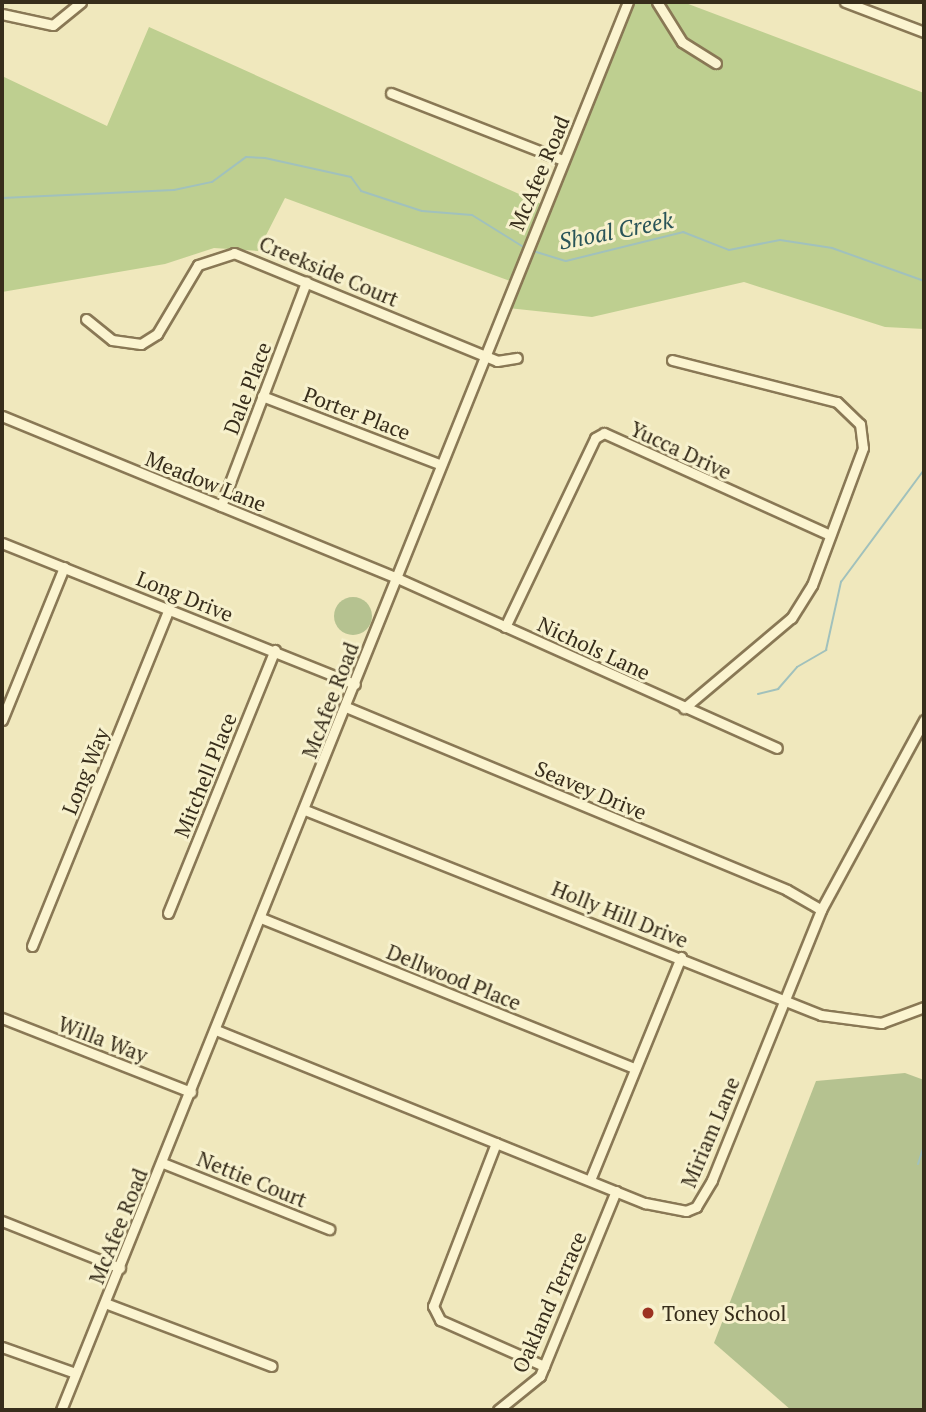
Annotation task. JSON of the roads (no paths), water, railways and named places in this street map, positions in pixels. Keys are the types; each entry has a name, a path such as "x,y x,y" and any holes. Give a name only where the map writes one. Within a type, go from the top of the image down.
{"street":[{"path":"2,14 53,24 81,2"},
{"name":"McAfee Road","path":"61,1410 306,810 481,355 628,2"},
{"path":"657,2 682,41 716,63"},
{"path":"845,2 924,32"},
{"path":"391,93 563,160"},
{"name":"Creekside Court","path":"86,319 112,340 141,344 157,334 191,272 224,254 253,257 481,355 504,362 517,358"},
{"name":"Dale Place","path":"221,506 306,282"},
{"path":"672,360 848,410 860,424 863,448 830,535 791,618 684,708"},
{"name":"Porter Place","path":"262,396 439,464"},
{"name":"Meadow Lane","path":"2,416 397,578"},
{"name":"Yucca Drive","path":"505,627 595,438 604,433 830,535"},
{"name":"Long Drive","path":"2,543 355,684"},
{"path":"2,720 64,567"},
{"name":"Nichols Lane","path":"397,578 777,748"},
{"name":"Long Way","path":"32,946 169,609"},
{"name":"Mitchell Place","path":"168,913 275,650"},
{"name":"Seavey Drive","path":"346,707 787,890 821,910"},
{"name":"Miriam Lane","path":"216,1030 664,1210 696,1207 821,910 924,720"},
{"name":"Holly Hill Drive","path":"306,810 681,957 782,1000 862,1024 924,1007"},
{"name":"Dellwood Place","path":"261,918 635,1068"},
{"path":"590,1180 681,957"},
{"name":"Willa Way","path":"2,1018 191,1092"},
{"path":"496,1143 433,1306 440,1320 544,1366"},
{"name":"Nettie Court","path":"163,1163 329,1229"},
{"name":"Oakland Terrace","path":"498,1410 506,1398 534,1385 616,1191"},
{"path":"2,1221 120,1268"},
{"path":"106,1303 272,1366"},
{"path":"2,1347 75,1373"}],"waterway":[{"name":"Shoal Creek","path":"2,198 174,190 212,182 246,157 265,158 351,177 361,191 422,211 472,215 525,248"},
{"name":"Shoal Creek","path":"533,251 566,261 683,232 729,250 780,240 832,248 924,281"},
{"path":"758,694 778,689 797,667 826,650 841,582 924,470"},
{"path":"918,1164 924,1146"}],"place":[{"name":"Toney School","path":"648,1313"}]}
